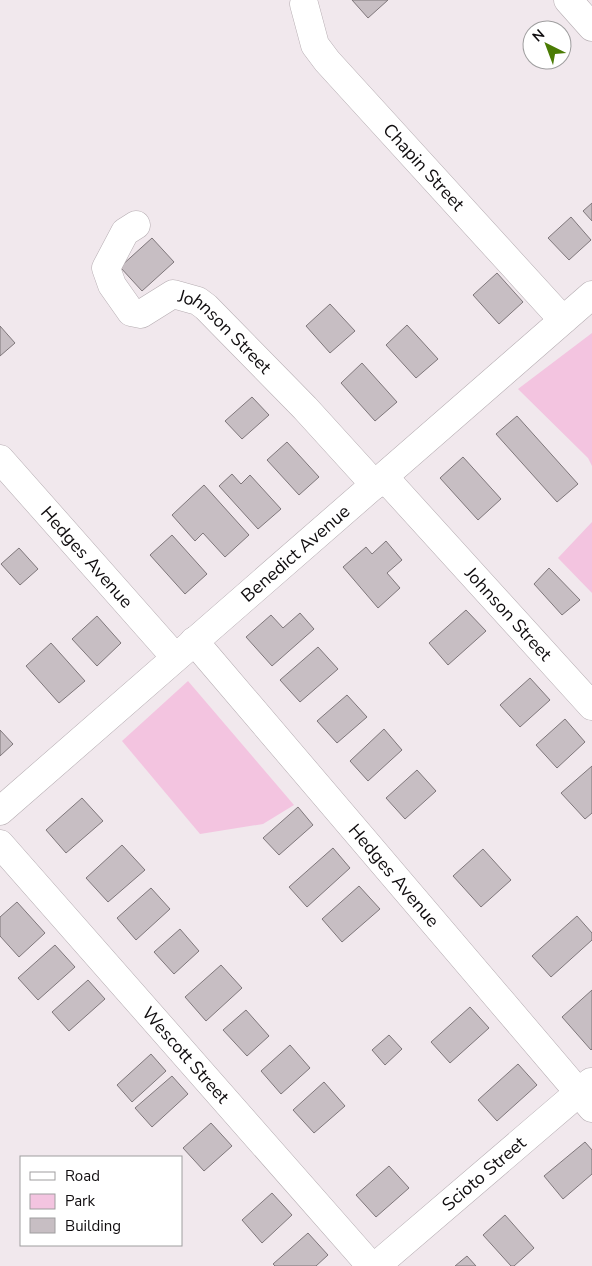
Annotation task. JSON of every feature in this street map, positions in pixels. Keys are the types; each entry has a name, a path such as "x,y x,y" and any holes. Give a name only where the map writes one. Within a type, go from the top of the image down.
{"street":[{"path":"568,0 592,27"},
{"name":"Chapin Street","path":"304,4 315,45 327,61 563,320"},
{"name":"Johnson Street","path":"136,225 125,232 106,268 112,286 131,312 142,314 173,294 198,301 220,320 305,408 380,481 592,706"},
{"name":"Benedict Avenue","path":"0,811 592,295"},
{"name":"Hedges Avenue","path":"0,458 184,649 588,1094"},
{"name":"Wescott Street","path":"0,844 371,1266"},
{"name":"Scioto Street","path":"376,1266 588,1094"}],"green space":[{"path":"592,333 592,466 588,458 518,389"},
{"path":"592,522 592,593 558,558"},
{"path":"188,681 294,805 263,824 200,834 122,741"}],"building":[{"path":"352,0 388,0 368,18"},
{"path":"592,203 592,221 583,211"},
{"path":"571,217 591,240 569,260 548,238"},
{"path":"152,238 174,262 142,291 120,267"},
{"path":"497,273 523,302 499,324 473,295"},
{"path":"330,304 355,331 330,353 306,326"},
{"path":"407,325 438,359 416,378 386,345"},
{"path":"0,326 15,343 0,356"},
{"path":"362,363 397,402 375,421 341,383"},
{"path":"252,397 269,415 242,439 225,421"},
{"path":"517,416 578,484 557,502 496,434"},
{"path":"287,442 319,477 299,495 267,460"},
{"path":"463,457 501,499 478,520 440,478"},
{"path":"232,474 241,484 250,475 281,509 258,529 219,486"},
{"path":"204,485 249,535 225,557 203,533 195,541 172,515"},
{"path":"172,535 207,574 185,594 150,555"},
{"path":"386,541 402,560 387,573 400,588 378,608 343,567 366,547 372,554"},
{"path":"19,548 38,569 20,585 1,564"},
{"path":"549,568 580,600 562,615 534,584"},
{"path":"466,610 486,631 448,665 429,643"},
{"path":"300,613 314,629 272,666 246,637 271,615 283,628"},
{"path":"97,616 121,643 97,666 72,639"},
{"path":"51,643 85,681 59,703 26,666"},
{"path":"318,647 338,669 300,702 280,680"},
{"path":"530,678 550,700 520,727 500,705"},
{"path":"347,695 367,717 337,743 317,721"},
{"path":"565,719 585,742 557,768 536,745"},
{"path":"384,729 402,750 368,781 350,761"},
{"path":"0,730 13,744 0,756"},
{"path":"592,766 592,813 585,819 561,793"},
{"path":"417,770 436,791 405,819 386,798"},
{"path":"82,798 103,821 66,853 46,830"},
{"path":"298,807 313,825 279,855 263,838"},
{"path":"122,845 145,870 108,902 86,878"},
{"path":"333,848 350,868 307,907 289,887"},
{"path":"483,849 511,880 481,907 453,876"},
{"path":"359,886 380,909 342,942 322,919"},
{"path":"151,888 170,909 136,940 117,918"},
{"path":"17,902 45,933 19,957 0,936 0,917"},
{"path":"577,916 592,933 592,940 551,977 532,956"},
{"path":"180,929 199,951 174,974 154,952"},
{"path":"55,945 75,967 38,1000 18,978"},
{"path":"221,965 242,988 206,1021 185,997"},
{"path":"88,980 105,999 69,1031 52,1012"},
{"path":"592,990 592,1049 591,1050 562,1017"},
{"path":"470,1007 489,1028 450,1063 431,1042"},
{"path":"246,1010 269,1036 247,1056 223,1030"},
{"path":"389,1035 402,1049 385,1065 372,1050"},
{"path":"290,1045 310,1068 281,1094 261,1071"},
{"path":"151,1054 166,1071 132,1102 117,1085"},
{"path":"518,1064 537,1085 497,1121 478,1100"},
{"path":"172,1076 188,1094 152,1127 135,1108"},
{"path":"324,1082 345,1106 314,1133 293,1110"},
{"path":"211,1123 232,1146 204,1171 183,1148"},
{"path":"585,1142 592,1150 592,1174 563,1199 544,1176"},
{"path":"389,1166 409,1188 376,1217 356,1195"},
{"path":"272,1193 292,1215 262,1243 242,1220"},
{"path":"505,1215 534,1248 514,1266 511,1266 483,1235"},
{"path":"308,1233 328,1255 316,1266 275,1266 273,1264"},
{"path":"467,1256 476,1266 455,1266"}]}
